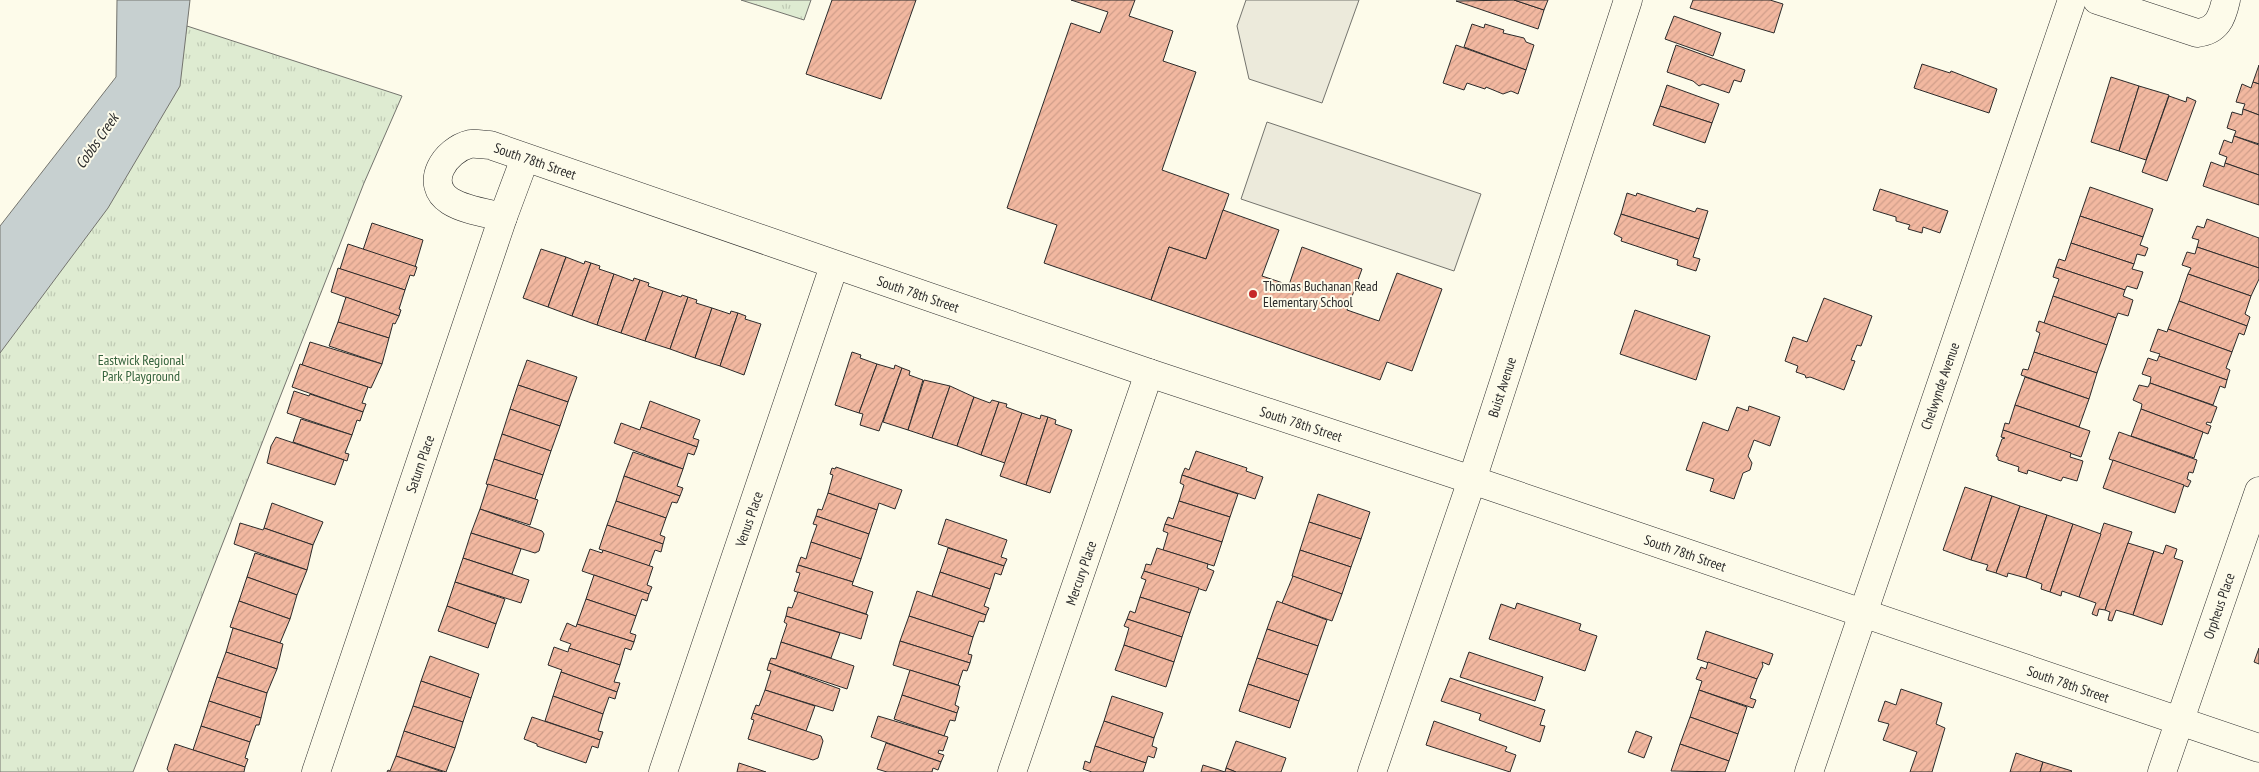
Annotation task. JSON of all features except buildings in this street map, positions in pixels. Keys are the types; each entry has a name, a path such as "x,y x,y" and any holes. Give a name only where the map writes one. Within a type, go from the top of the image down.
{"street":[{"name":"Buist Avenue","path":"1372,772 1472,480 1628,0"},
{"name":"Chelwynde Avenue","path":"1809,772 2072,0"},
{"path":"2097,0 2197,33 2208,32 2218,25 2226,0"},
{"name":"South 78th Street","path":"503,217 451,202 440,192 437,178 441,166 457,149 472,144 490,146 834,266 1472,480 2259,748"},
{"name":"Saturn Place","path":"316,772 503,217 525,158"},
{"name":"Venus Place","path":"663,772 834,266"},
{"name":"Mercury Place","path":"1012,772 1149,373"},
{"name":"Orpheus Place","path":"2162,772 2259,491"}],"green space":[{"path":"741,0 811,0 804,20"},
{"name":"Eastwick Regional Park Playground","path":"187,26 402,96 364,183 133,772 0,772 0,325"}],"shaded area":[{"path":"1246,0 1359,0 1322,103 1249,79 1237,26"},
{"path":"1267,122 1481,194 1454,271 1241,199"}],"water":[{"name":"Cobbs Creek","path":"117,0 190,0 180,86 108,208 0,353 0,226 116,77"}],"place":[{"name":"Thomas Buchanan Read Elementary School","path":"1253,294"}]}
